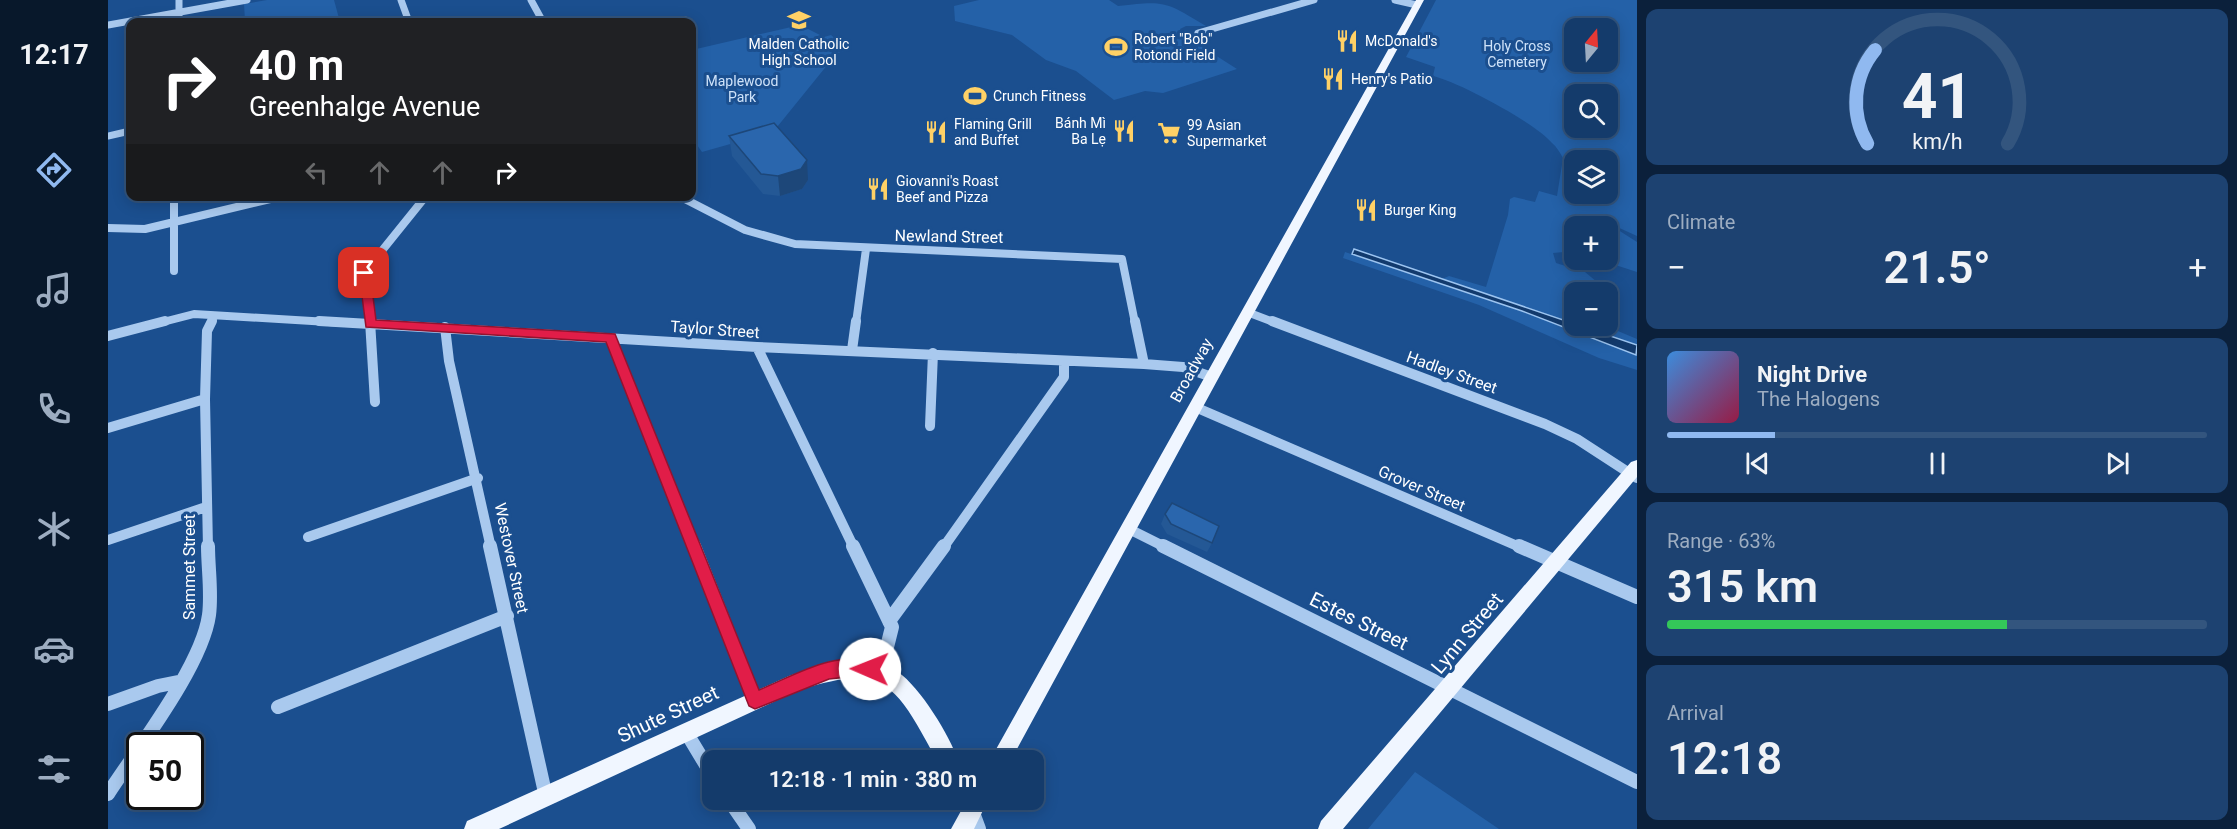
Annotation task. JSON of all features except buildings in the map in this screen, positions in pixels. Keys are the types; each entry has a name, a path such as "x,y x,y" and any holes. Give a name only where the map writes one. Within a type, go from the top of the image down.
{"main road":[{"name":"Broadway","path":"1005,750 1419,2"},
{"name":"Lynn Street","path":"1329,829 1556,562 1635,473"},
{"name":"Shute Street","path":"475,829 504,823 546,797 755,700 828,670 855,667 881,671"},
{"path":"881,671 906,691 942,750"},
{"path":"962,829 974,810"}],"street":[{"path":"179,0 179,18"},
{"path":"147,18 247,0"},
{"path":"401,0 408,18"},
{"path":"531,0 541,18"},
{"path":"1198,33 1314,0"},
{"path":"1395,0 1419,2"},
{"path":"108,25 126,22"},
{"path":"108,136 126,132"},
{"path":"174,201 174,272"},
{"path":"108,228 138,230 262,201"},
{"path":"375,402 366,268 422,201"},
{"name":"Newland Street","path":"689,201 745,230 795,244 866,249 989,251 1122,259 1144,364"},
{"path":"852,350 866,249"},
{"name":"Hadley Street","path":"1247,312 1545,424 1577,439 1635,473"},
{"name":"Taylor Street","path":"108,336 186,316 214,316 445,327 757,347 1144,364 1183,367 1212,377"},
{"name":"Sammet Street","path":"108,794 178,682 204,634 209,615 205,399 207,331 214,316"},
{"name":"Westover Street","path":"445,327 449,361 477,478 546,797"},
{"path":"610,338 755,700"},
{"path":"757,347 892,627 881,671"},
{"path":"930,426 933,353"},
{"path":"889,621 1064,377 1064,361"},
{"path":"108,428 205,399"},
{"name":"Grover Street","path":"1195,406 1637,597"},
{"path":"308,537 477,478"},
{"path":"108,540 206,507"},
{"name":"Estes Street","path":"1127,528 1637,782"},
{"path":"278,706 507,616"},
{"path":"108,704 158,686 178,682"},
{"path":"686,732 702,758"},
{"path":"736,810 749,829"}],"green space":[{"path":"267,0 334,0 339,18 245,18 244,4"},
{"name":"Robert \"Bob\" Rotondi Field","path":"979,0 1109,0 1118,6 1146,3 1165,5 1206,26 1186,26 1180,29 1182,34 1237,69 1163,93 1145,91 1114,100 1076,71 1046,60 1012,35 955,21 954,6"},
{"name":"Holy Cross Cemetery","path":"1436,0 1637,0 1637,236 1618,227 1618,216 1564,216 1564,252 1553,253 1556,263 1564,265 1564,270 1585,272 1597,282 1564,282 1564,336 1618,336 1618,331 1637,339 1637,370 1599,358 1479,305 1343,258 1345,252 1435,282 1449,276 1486,287 1508,215 1510,199 1514,197 1535,202 1539,191 1557,196 1563,158 1555,146 1530,125 1496,104 1460,86 1433,76 1435,67 1406,57"},
{"name":"Maplewood Park","path":"800,25 824,37 831,35 848,50 837,53 773,132 702,152 696,144 696,49"},
{"name":"Holy Cross Cemetery","path":"1618,230 1637,242 1637,272 1618,266"},
{"path":"1415,772 1499,829 1368,829"}],"shaded area":[{"path":"1354,249 1564,320 1564,327 1522,311 1352,254"},
{"path":"1587,336 1610,336 1637,345 1636,355"}],"place":[{"name":"Malden Catholic High School","path":"799,20"},
{"name":"McDonald's","path":"1347,41"},
{"name":"Robert \"Bob\" Rotondi Field","path":"1116,47"},
{"name":"Henry's Patio","path":"1333,79"},
{"name":"Crunch Fitness","path":"975,96"},
{"name":"Bánh Mì Ba Lẹ","path":"1124,131"},
{"name":"Flaming Grill and Buffet","path":"936,132"},
{"name":"99 Asian Supermarket","path":"1169,133"},
{"name":"Giovanni's Roast Beef and Pizza","path":"878,189"},
{"name":"Burger King","path":"1366,210"}],"route":[{"path":"364,273 368,289 370,324 610,338 755,700 828,670 855,667 870,669"}]}
